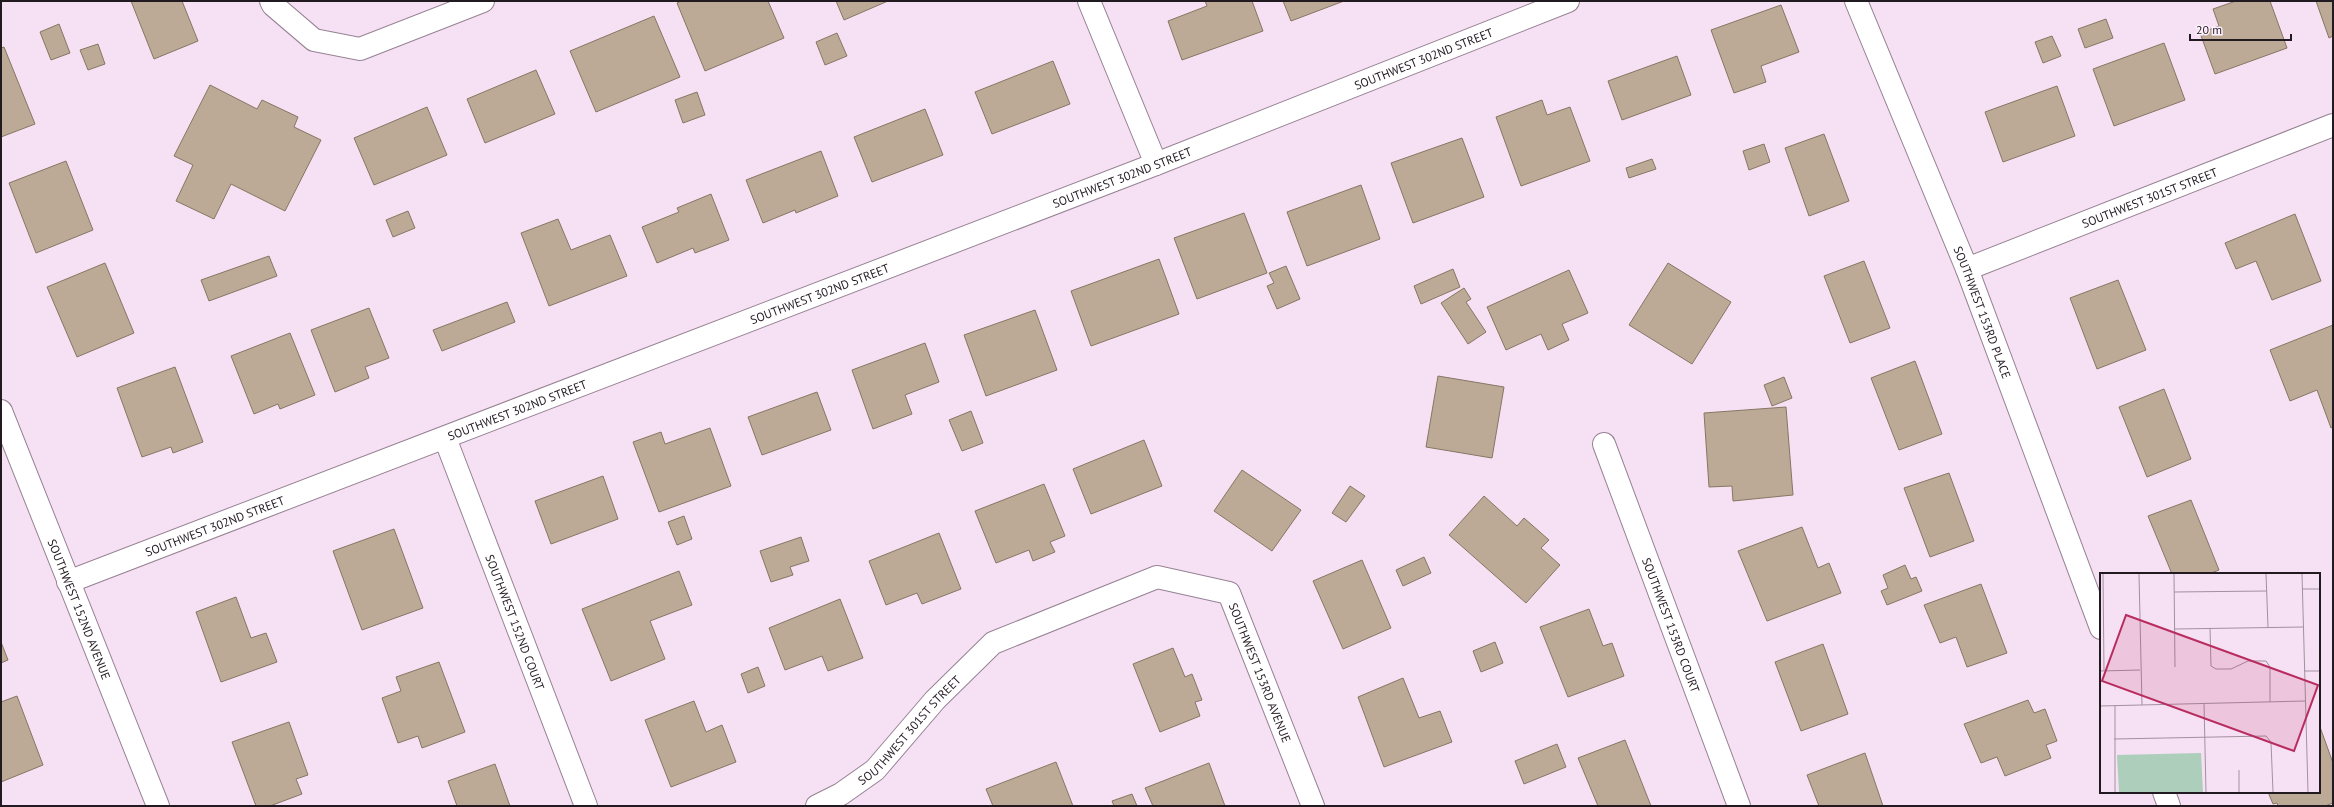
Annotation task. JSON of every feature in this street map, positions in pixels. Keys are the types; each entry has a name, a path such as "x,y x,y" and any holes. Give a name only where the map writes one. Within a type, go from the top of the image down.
{"street":[{"path":"271,1 273,5 314,40 360,49 483,1"},
{"path":"1089,1 1156,164"},
{"name":"SOUTHWEST 302ND STREET","path":"68,582 1156,164 1568,1"},
{"name":"SOUTHWEST 153RD PLACE","path":"1856,1 1967,269 2100,625"},
{"name":"SOUTHWEST 301ST STREET","path":"1967,269 2333,125"},
{"name":"SOUTHWEST 152ND AVENUE","path":"1,411 158,806"},
{"name":"SOUTHWEST 152ND COURT","path":"445,438 586,806"},
{"name":"SOUTHWEST 153RD COURT","path":"1604,444 1739,806"},
{"name":"SOUTHWEST 153RD AVENUE","path":"993,643 1157,577 1229,593 1313,806"},
{"name":"SOUTHWEST 301ST STREET","path":"817,806 841,794 875,770 934,700 993,643"},
{"path":"2164,793 2169,806"}],"building":[{"path":"131,1 182,1 198,41 154,59"},
{"path":"681,1 768,1 784,38 705,71 677,3"},
{"path":"836,1 888,1 844,20"},
{"path":"1205,1 1252,1 1263,31 1182,60 1168,21 1207,6"},
{"path":"1283,1 1344,1 1291,21"},
{"path":"2236,1 2270,1 2287,48 2215,74 2200,33 2219,26 2213,9"},
{"path":"2316,1 2333,1 2333,36 2329,38"},
{"path":"1781,5 1799,52 1761,66 1766,82 1734,93 1711,30"},
{"path":"654,16 680,77 596,112 570,51"},
{"path":"2106,19 2113,38 2085,48 2078,29"},
{"path":"59,24 70,53 51,60 40,32"},
{"path":"837,33 847,56 825,65 816,42"},
{"path":"2052,36 2061,56 2043,63 2035,42"},
{"path":"2164,43 2185,100 2114,126 2093,69"},
{"path":"98,44 105,64 88,70 80,50"},
{"path":"4,47 35,124 1,137 1,48"},
{"path":"1677,56 1691,95 1622,120 1608,81"},
{"path":"1053,61 1070,104 992,134 975,92"},
{"path":"536,70 555,114 485,143 467,99"},
{"path":"210,85 257,109 262,100 298,117 294,127 321,140 285,211 231,184 214,219 176,201 193,165 174,156"},
{"path":"2057,86 2075,136 2003,162 1985,112"},
{"path":"697,92 705,115 683,123 675,100"},
{"path":"1542,100 1547,115 1570,107 1590,161 1521,186 1496,117"},
{"path":"427,107 447,155 374,185 354,138"},
{"path":"925,109 943,155 872,182 854,137"},
{"path":"1824,134 1849,201 1809,216 1785,148"},
{"path":"1462,138 1484,197 1413,223 1391,163"},
{"path":"1764,144 1770,162 1749,170 1743,151"},
{"path":"821,151 838,196 796,213 795,210 763,223 746,180"},
{"path":"1652,159 1656,169 1629,178 1626,168"},
{"path":"66,161 93,230 36,253 9,183"},
{"path":"1361,185 1380,239 1307,266 1287,212"},
{"path":"711,194 729,240 695,253 693,248 657,263 642,227 679,212 677,208"},
{"path":"408,211 415,228 393,237 386,220"},
{"path":"1244,213 1267,273 1197,299 1174,238"},
{"path":"2295,214 2321,281 2272,300 2256,261 2236,269 2225,243"},
{"path":"558,219 571,250 610,235 627,276 549,306 521,233"},
{"path":"269,256 277,276 209,301 201,280"},
{"path":"1159,259 1179,314 1091,346 1071,291"},
{"path":"1864,261 1890,328 1850,343 1824,276"},
{"path":"105,263 134,333 77,357 47,287"},
{"path":"1668,263 1731,302 1692,364 1629,325"},
{"path":"1286,266 1300,299 1277,309 1267,286 1274,283 1269,273"},
{"path":"1453,269 1460,287 1421,304 1414,286"},
{"path":"1569,270 1588,313 1562,324 1569,340 1548,350 1541,334 1506,350 1487,307"},
{"path":"2118,280 2146,350 2097,369 2070,298"},
{"path":"1464,288 1471,299 1466,302 1486,332 1468,344 1441,303"},
{"path":"507,302 515,322 442,351 433,330"},
{"path":"369,308 389,358 365,367 369,378 335,392 311,330"},
{"path":"1035,310 1057,370 986,396 964,335"},
{"path":"2333,325 2333,427 2331,428 2317,390 2290,401 2270,350"},
{"path":"290,333 315,395 280,409 278,404 254,414 231,356"},
{"path":"925,343 939,382 905,395 912,414 873,429 852,370"},
{"path":"1915,361 1942,434 1899,450 1871,378"},
{"path":"175,367 203,442 173,453 171,447 142,457 117,388"},
{"path":"1438,376 1504,387 1492,458 1426,447"},
{"path":"1784,377 1792,398 1772,406 1764,385"},
{"path":"2164,389 2191,459 2147,477 2119,407"},
{"path":"817,392 831,430 762,455 748,417"},
{"path":"1786,407 1793,495 1733,501 1732,486 1709,487 1704,413"},
{"path":"971,411 983,443 962,451 949,420"},
{"path":"710,428 731,486 659,512 633,442 661,432 665,444"},
{"path":"1144,440 1162,486 1091,514 1073,469"},
{"path":"1242,470 1301,510 1272,551 1214,511"},
{"path":"1949,473 1974,541 1930,557 1904,488"},
{"path":"603,476 618,519 551,544 535,501"},
{"path":"1044,484 1065,536 1050,542 1055,552 1033,561 1029,550 996,563 975,511"},
{"path":"1350,486 1365,496 1346,522 1332,513"},
{"path":"1484,496 1517,526 1524,518 1549,540 1541,548 1560,565 1526,603 1449,535"},
{"path":"2191,500 2219,570 2212,573 2172,573 2148,516"},
{"path":"684,516 692,539 677,545 668,522"},
{"path":"1802,527 1818,568 1829,563 1841,593 1767,621 1738,551"},
{"path":"394,529 423,608 362,630 333,551"},
{"path":"939,533 961,589 922,604 917,593 886,605 869,561"},
{"path":"801,537 809,561 790,567 793,575 771,582 760,551"},
{"path":"1424,557 1431,573 1403,586 1396,570"},
{"path":"1362,560 1391,628 1343,649 1313,581"},
{"path":"1905,565 1911,579 1916,577 1922,591 1887,605 1881,591 1888,588 1883,575"},
{"path":"679,571 692,605 650,621 665,659 611,681 582,609"},
{"path":"1981,584 2007,653 1967,667 1956,637 1940,643 1924,605"},
{"path":"236,597 251,638 266,633 277,662 221,682 196,612"},
{"path":"840,599 863,658 828,671 822,656 785,670 769,628"},
{"path":"1589,609 1603,646 1612,643 1624,676 1568,697 1540,627"},
{"path":"1,642 8,660 1,663"},
{"path":"1495,642 1503,663 1481,672 1473,651"},
{"path":"1823,644 1848,714 1801,731 1775,662"},
{"path":"1173,648 1185,677 1192,674 1202,700 1195,702 1200,716 1160,732 1133,664"},
{"path":"439,662 465,732 422,748 418,736 398,743 382,698 401,691 396,677"},
{"path":"758,667 765,686 748,693 741,674"},
{"path":"1403,678 1419,718 1440,711 1452,742 1384,767 1358,697"},
{"path":"17,696 43,765 1,782 1,702"},
{"path":"2028,700 2034,713 2045,709 2057,741 2046,745 2051,758 2005,776 1997,757 1981,763 1964,724"},
{"path":"694,701 706,732 722,725 736,762 671,787 645,720"},
{"path":"289,722 308,775 296,779 302,794 270,806 256,806 232,742"},
{"path":"2320,727 2333,763 2333,803 2325,806 2278,806 2277,803 2273,804 2268,793 2320,793"},
{"path":"1625,740 1651,806 1598,806 1578,758"},
{"path":"1557,744 1566,767 1524,784 1515,761"},
{"path":"1865,753 1883,806 1819,806 1807,775"},
{"path":"1056,762 1073,806 993,806 986,789"},
{"path":"1209,763 1225,806 1153,806 1145,788"},
{"path":"495,764 510,806 457,806 448,781"},
{"path":"1132,794 1137,806 1114,806 1112,801"}]}
